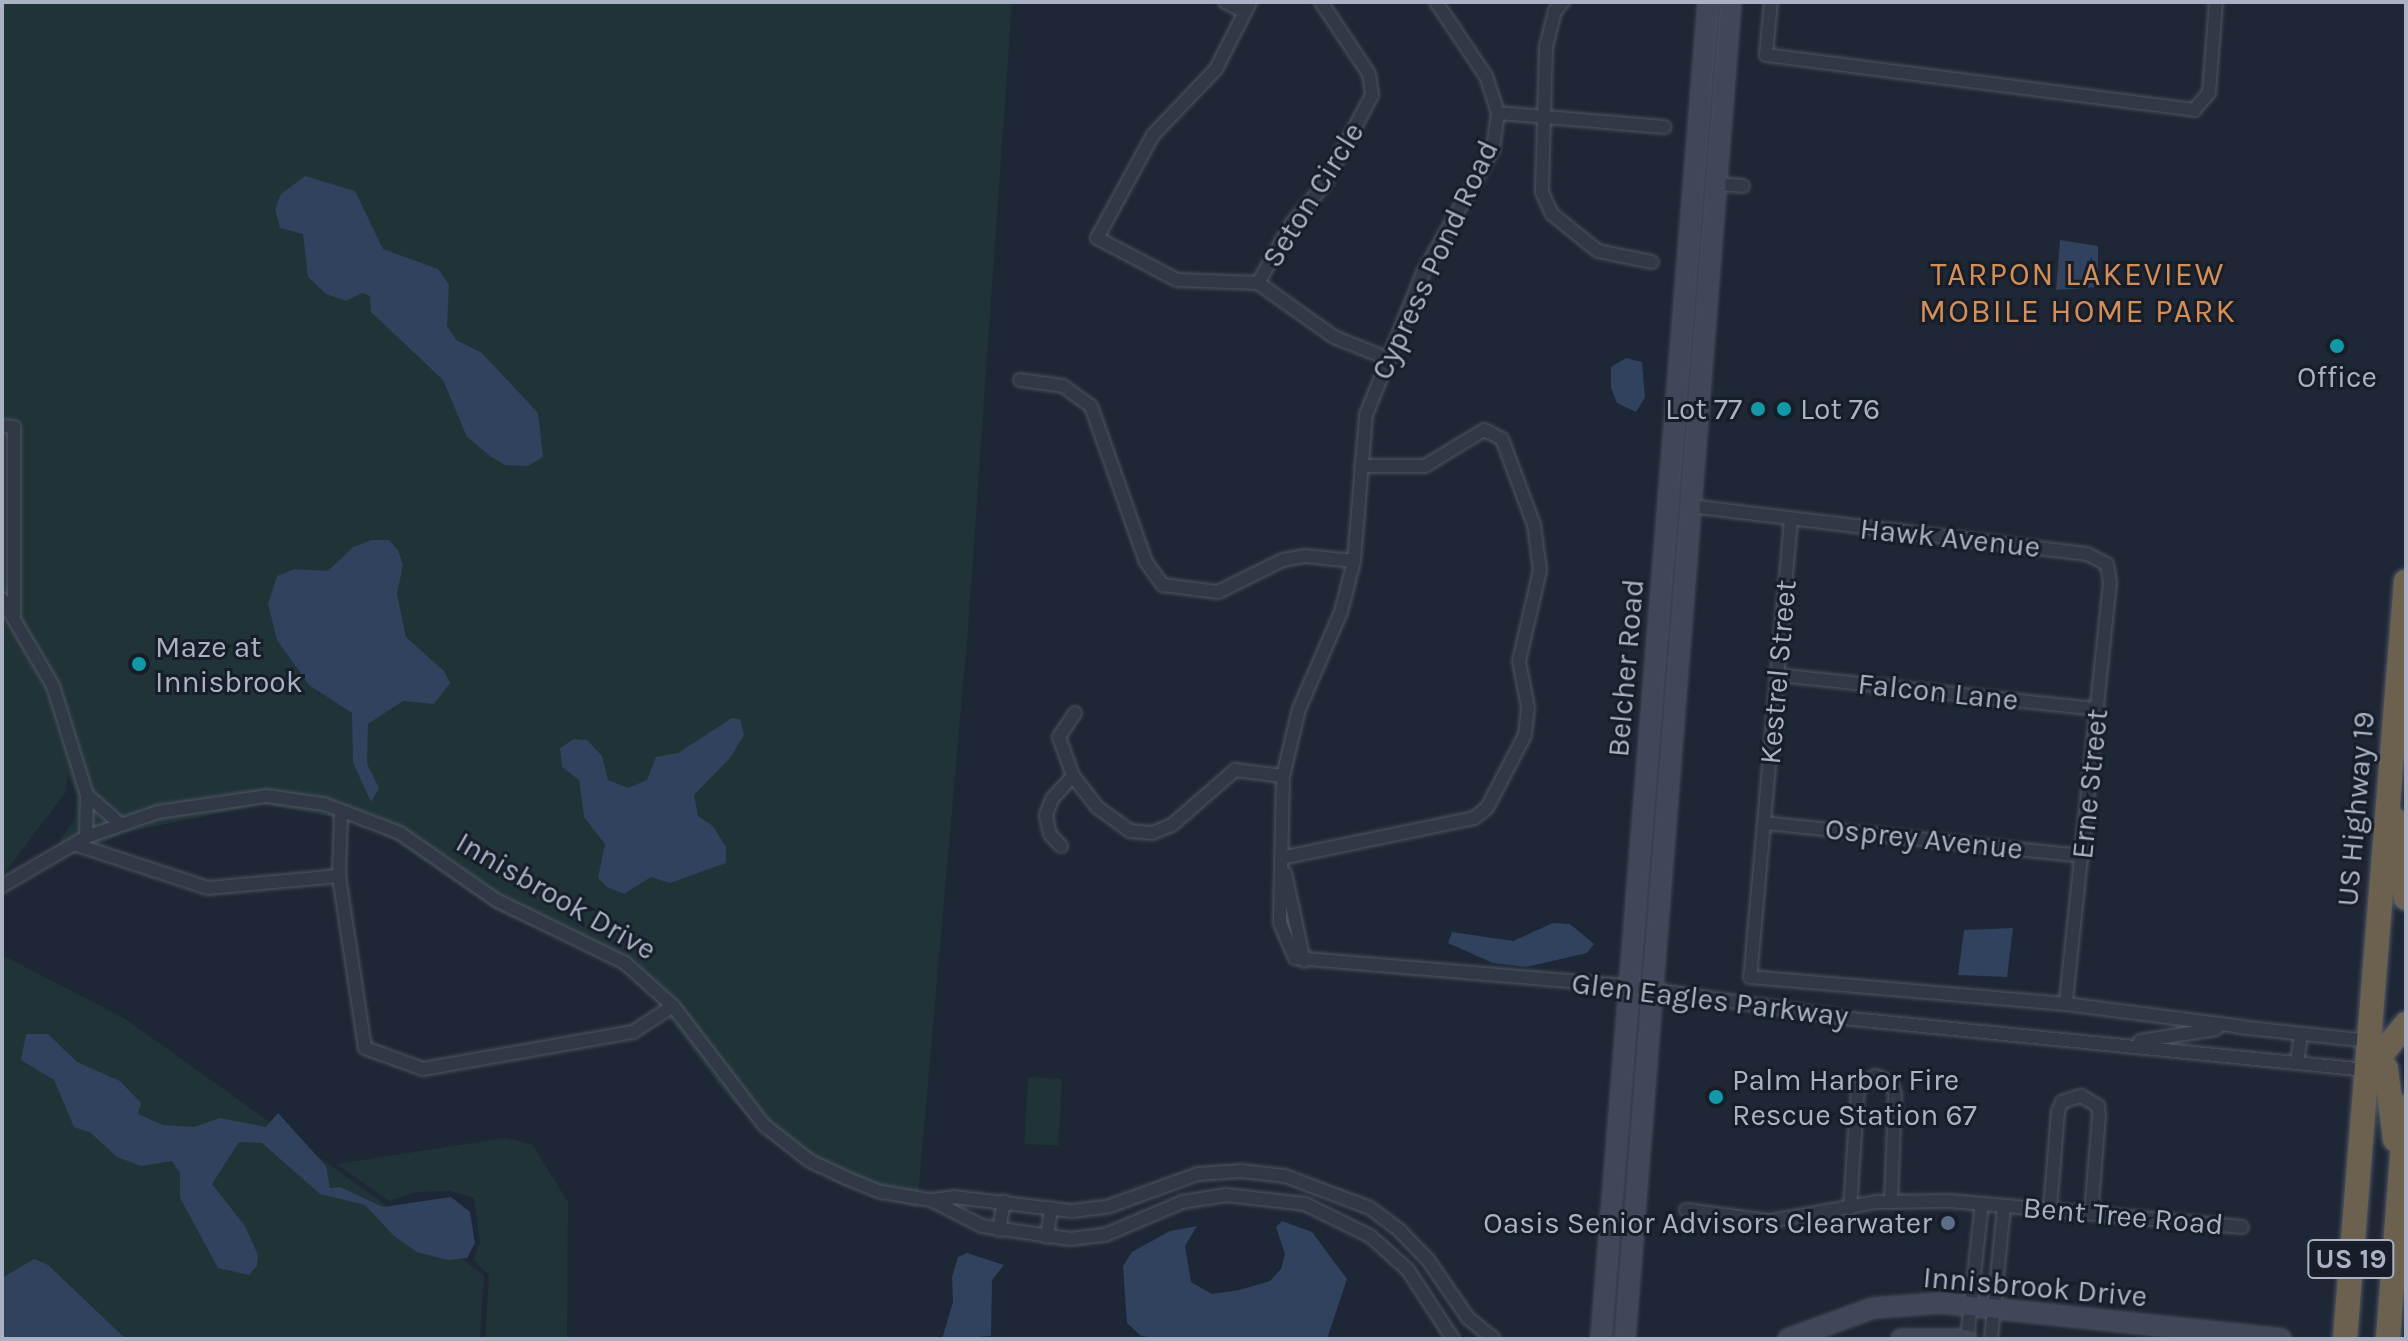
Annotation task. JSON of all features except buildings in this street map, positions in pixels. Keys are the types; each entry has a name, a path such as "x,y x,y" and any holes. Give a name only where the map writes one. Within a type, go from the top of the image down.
{"highway":[{"name":"US Highway 19","path":"2345,1339 2372,1056 2406,581"},
{"path":"2389,797 2406,898"},
{"path":"2401,1169 2372,1056 2406,1024"},
{"name":"US 19","path":"2388,1339 2406,1107"}],"main road":[{"name":"Belcher Road","path":"1601,1339 1708,2"},
{"name":"Belcher Road","path":"1625,1339 1731,2"},
{"path":"1605,1284 1614,1308 1613,1339"},
{"name":"Innisbrook Drive","path":"1788,1339 1873,1308 1911,1303 1970,1306 2281,1339"},
{"name":"Innisbrook Drive","path":"1901,1339 1967,1339"}],"street":[{"path":"1225,2 1246,7"},
{"name":"Seton Circle","path":"1246,7 1216,69 1153,135 1097,238 1177,280 1258,283 1292,223 1324,185 1372,95 1369,74 1321,2"},
{"name":"Cypress Pond Road","path":"1300,959 1281,858 1283,776 1299,709 1341,612 1354,561 1366,415 1386,358 1423,273 1493,149 1498,113 1486,76 1436,2"},
{"path":"1563,2 1548,29 1540,184 1552,214 1598,251 1652,262"},
{"path":"1771,2 1766,55 2194,110 2209,93 2216,2"},
{"path":"1498,113 1664,127"},
{"path":"1716,184 1743,186"},
{"path":"1258,283 1334,337 1386,358"},
{"path":"1020,380 1063,386 1091,406 1146,562 1163,585 1218,592 1283,560 1305,556 1354,561"},
{"path":"2,426 14,427 14,614"},
{"path":"1281,858 1474,818 1487,808 1525,735 1528,707 1519,661 1540,570 1534,525 1502,439 1484,430 1425,466 1361,466"},
{"name":"Hawk Avenue","path":"1690,506 2087,554 2107,564"},
{"name":"Kestrel Street","path":"1791,520 1750,977 2066,1004"},
{"name":"Erne Street","path":"2066,1004 2110,582 2107,564"},
{"path":"2,599 14,614 53,686 87,795 86,837"},
{"name":"Falcon Lane","path":"1778,675 2098,709"},
{"path":"1075,713 1059,737 1073,776 1097,807 1122,827 1140,833 1172,825 1235,770 1283,776"},
{"path":"1061,846 1050,834 1046,815 1052,799 1073,776"},
{"path":"87,795 118,822"},
{"name":"Innisbrook Drive","path":"2,886 118,822 205,801 266,796 341,811 400,833 496,900 603,949 648,981 673,1006 744,1103 810,1161 881,1192 931,1200 1004,1201 1051,1208 1107,1207 1198,1174 1241,1171 1309,1183 1370,1208 1400,1231 1428,1260 1468,1318 1494,1339"},
{"path":"341,811 339,876 365,1048 423,1069 633,1032 673,1006"},
{"name":"Osprey Avenue","path":"1764,823 2083,856"},
{"path":"74,844 208,888 339,876"},
{"name":"Glen Eagles Parkway","path":"1300,959 1628,986 1852,1019 2125,1043 2297,1063 2372,1056"},
{"path":"2066,1004 2144,1017 2244,1027"},
{"path":"2144,1017 2178,1035 2237,1056"},
{"name":"Glen Eagles Parkway","path":"2125,1043 2244,1027 2301,1034 2372,1056"},
{"path":"2297,1063 2301,1034"},
{"path":"1850,1208 1858,1088 1875,1076 1891,1082 1895,1094 1891,1202"},
{"path":"2050,1209 2058,1111 2062,1102 2081,1096 2098,1106 2099,1116 2091,1213"},
{"name":"Innisbrook Drive","path":"931,1200 999,1230 1047,1237 1105,1235 1182,1202 1226,1195 1305,1204 1370,1236 1408,1270 1453,1339"},
{"path":"999,1230 1004,1201"},
{"name":"Bent Tree Road","path":"1686,1210 1771,1221 1891,1202 1982,1204 2242,1227"},
{"name":"Bent Tree Road","path":"1967,1339 1982,1204"},
{"name":"Bent Tree Road","path":"1991,1339 2004,1206"},
{"path":"1047,1237 1051,1208"},
{"path":"1977,1245 2000,1247"}],"green space":[{"path":"2,2 1012,2 968,629 917,1208 841,1185 772,1141 725,1093 650,993 611,962 497,911 390,838 356,822 264,804 127,832 67,857 60,839 75,820 76,796 68,774 66,792 2,876"},
{"path":"2,955 124,1018 484,1275 480,1339 2,1339"},
{"path":"1028,1077 1062,1079 1058,1146 1024,1144"},
{"path":"504,1138 532,1144 568,1202 567,1339 485,1339 489,1275 473,1260 480,1243 474,1198 450,1191 418,1192 389,1201 337,1164"}],"water":[{"path":"305,176 355,191 383,249 438,269 449,285 447,326 456,340 482,353 538,413 543,457 528,466 505,465 490,456 467,437 443,380 371,312 370,296 362,293 346,301 326,294 308,277 303,234 280,228 275,209 281,194"},
{"path":"2060,240 2098,246 2098,287 2056,290"},
{"path":"1626,358 1642,362 1645,397 1636,412 1617,403 1611,388 1611,367"},
{"path":"372,540 389,540 398,550 403,565 397,594 406,637 444,671 450,683 434,704 403,701 368,724 367,764 379,788 371,802 353,763 352,713 309,685 277,640 268,604 277,576 295,569 328,571 353,547"},
{"path":"732,718 740,719 744,735 730,758 694,795 698,816 713,826 726,847 726,863 670,883 651,877 624,894 607,887 598,878 605,844 584,817 579,780 562,767 560,748 574,739 587,740 602,756 608,780 628,788 647,780 656,757 678,753"},
{"path":"1553,923 1570,924 1594,944 1587,953 1526,967 1493,963 1448,943 1452,932 1513,941"},
{"path":"2013,928 2007,977 1958,975 1964,930"},
{"path":"26,1034 48,1034 77,1062 120,1081 141,1103 138,1114 163,1125 194,1127 220,1118 266,1127 278,1113 326,1166 330,1188 340,1187 383,1207 451,1197 470,1212 475,1243 467,1258 447,1260 417,1252 394,1236 365,1205 320,1194 262,1143 239,1142 212,1184 245,1226 258,1255 257,1266 249,1275 218,1268 180,1198 180,1173 172,1161 141,1166 117,1157 91,1133 74,1127 54,1080 21,1060"},
{"path":"1282,1221 1312,1232 1347,1279 1327,1339 1172,1339 1141,1336 1127,1323 1123,1266 1132,1252 1170,1231 1197,1226 1185,1246 1191,1282 1212,1294 1239,1290 1270,1281 1281,1269 1285,1254 1276,1227"},
{"path":"967,1253 1004,1265 992,1280 991,1336 942,1339 953,1302 952,1277 958,1257"},
{"path":"34,1259 48,1265 126,1339 2,1339 2,1278"}],"place":[{"name":"Office","path":"2337,346"},
{"name":"Lot 77","path":"1758,409"},
{"name":"Lot 76","path":"1784,409"},
{"name":"Maze at Innisbrook","path":"139,664"},
{"name":"Palm Harbor Fire Rescue Station 67","path":"1716,1097"},
{"name":"Oasis Senior Advisors Clearwater","path":"1948,1223"}],"district":[{"name":"TARPON LAKEVIEW MOBILE HOME PARK","path":"2078,294"}]}
